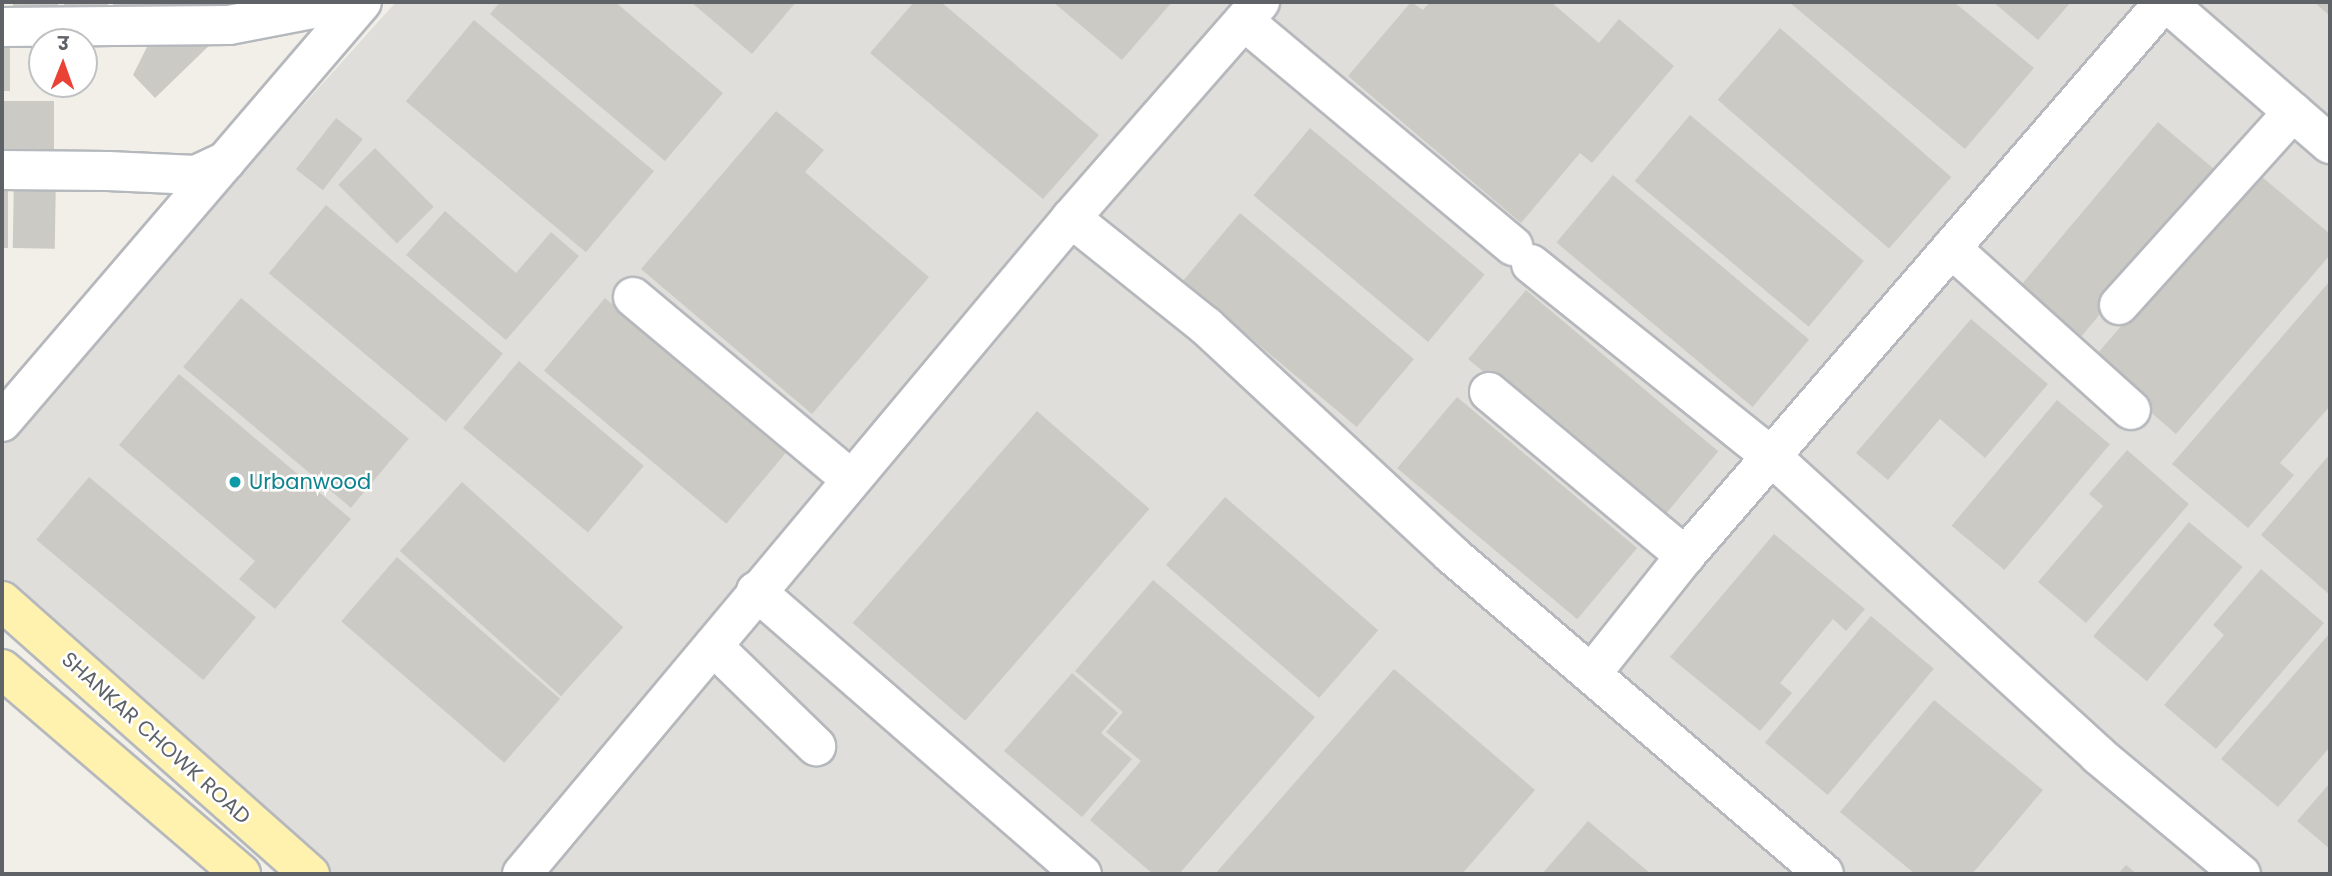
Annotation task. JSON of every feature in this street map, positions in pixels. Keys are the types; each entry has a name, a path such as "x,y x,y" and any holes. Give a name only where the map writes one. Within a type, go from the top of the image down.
{"main road":[{"name":"SHANKAR CHOWK ROAD","path":"2,601 310,874"},
{"path":"2,669 241,874"}],"street":[{"path":"2,27 229,25 350,2"},
{"path":"2,422 362,2"},
{"path":"1592,673 1685,556 2165,2 2330,144"},
{"path":"522,874 756,591 1071,218 1252,11 1522,255 1771,456 2098,755 2241,874"},
{"path":"2119,305 2293,112"},
{"path":"2,170 108,170 196,175 226,161"},
{"path":"1071,218 1206,326 1451,554 1824,874"},
{"path":"1951,248 2131,410"},
{"path":"633,297 851,479"},
{"path":"1489,393 1685,556"},
{"path":"756,591 1082,874"},
{"path":"713,646 816,746"}],"shaded area":[{"path":"396,2 2330,2 2330,874 309,874 2,609 2,440"}],"building":[{"path":"13,2 58,2 58,16 13,16"},
{"path":"64,2 108,2 108,19 64,19"},
{"path":"113,2 205,2 205,17 113,17"},
{"path":"214,2 238,2 214,22"},
{"path":"500,2 615,2 723,93 665,161 490,14"},
{"path":"691,2 796,2 752,54"},
{"path":"914,2 941,2 1099,135 1043,199 870,53"},
{"path":"1053,2 1172,2 1122,60"},
{"path":"1411,2 1423,10 1430,2 1551,2 1599,43 1619,19 1674,66 1592,163 1580,153 1521,223 1348,76"},
{"path":"1789,2 1954,2 2034,68 1965,149"},
{"path":"1993,2 2071,2 2038,40"},
{"path":"2314,2 2330,2 2330,16"},
{"path":"474,20 654,171 586,252 406,101"},
{"path":"1780,28 1951,177 1889,249 1718,100"},
{"path":"154,33 218,37 155,98 133,75"},
{"path":"2,41 10,41 10,91 2,91"},
{"path":"2,101 54,101 54,166 2,166"},
{"path":"776,111 824,150 805,172 929,277 812,414 641,269"},
{"path":"1690,115 1864,261 1809,327 1635,181"},
{"path":"336,118 363,139 323,190 296,169"},
{"path":"2158,122 2219,173 2074,345 2013,294"},
{"path":"1310,128 1485,275 1428,342 1253,195"},
{"path":"375,148 434,207 397,243 338,185"},
{"path":"2255,171 2330,234 2330,255 2176,434 2091,361"},
{"path":"2,173 8,173 8,248 2,248"},
{"path":"14,175 56,176 55,249 13,248"},
{"path":"1613,175 1809,340 1753,407 1556,242"},
{"path":"326,205 503,353 446,422 269,273"},
{"path":"445,211 516,273 551,232 579,256 506,340 406,255"},
{"path":"1240,213 1414,359 1357,427 1183,281"},
{"path":"2330,281 2330,406 2280,463 2294,475 2248,528 2172,464"},
{"path":"1526,290 1718,451 1660,520 1468,359"},
{"path":"241,298 409,439 351,508 183,367"},
{"path":"605,298 787,451 726,524 544,371"},
{"path":"1971,319 2048,384 1985,458 1940,419 1888,480 1856,453"},
{"path":"519,361 644,466 588,532 463,428"},
{"name":"Urbanwood","path":"179,374 351,519 275,609 239,579 255,561 119,445"},
{"path":"1457,397 1637,548 1577,619 1397,468"},
{"path":"2057,400 2110,444 2004,570 1952,526"},
{"path":"1037,411 1149,509 965,721 853,623"},
{"path":"2127,450 2189,504 2086,623 2038,582 2103,506 2089,494"},
{"path":"2330,454 2330,595 2261,535"},
{"path":"89,477 256,617 203,680 36,540"},
{"path":"462,482 623,627 561,696 400,551"},
{"path":"1225,497 1378,630 1319,698 1166,565"},
{"path":"2189,522 2243,567 2147,681 2093,636"},
{"path":"1774,534 1865,609 1846,631 1833,619 1780,683 1792,693 1760,731 1670,657"},
{"path":"397,557 560,699 504,763 341,621"},
{"path":"2261,569 2324,623 2216,749 2164,705 2224,635 2213,625"},
{"path":"1153,580 1315,717 1179,874 1153,874 1090,820 1141,761 1106,732 1123,712 1075,671"},
{"path":"1871,616 1934,669 1828,795 1765,742"},
{"path":"2330,633 2330,747 2278,807 2221,759"},
{"path":"1394,669 1535,790 1462,874 1215,874"},
{"path":"1072,673 1118,713 1101,733 1132,759 1082,817 1004,751"},
{"path":"1934,700 2043,790 1972,874 1915,874 1840,812"},
{"path":"2330,783 2330,849 2297,821"},
{"path":"1588,821 1651,874 1542,874"},
{"path":"2126,865 2137,874 2118,874"}],"place":[{"name":"Urbanwood","path":"235,482"}]}
